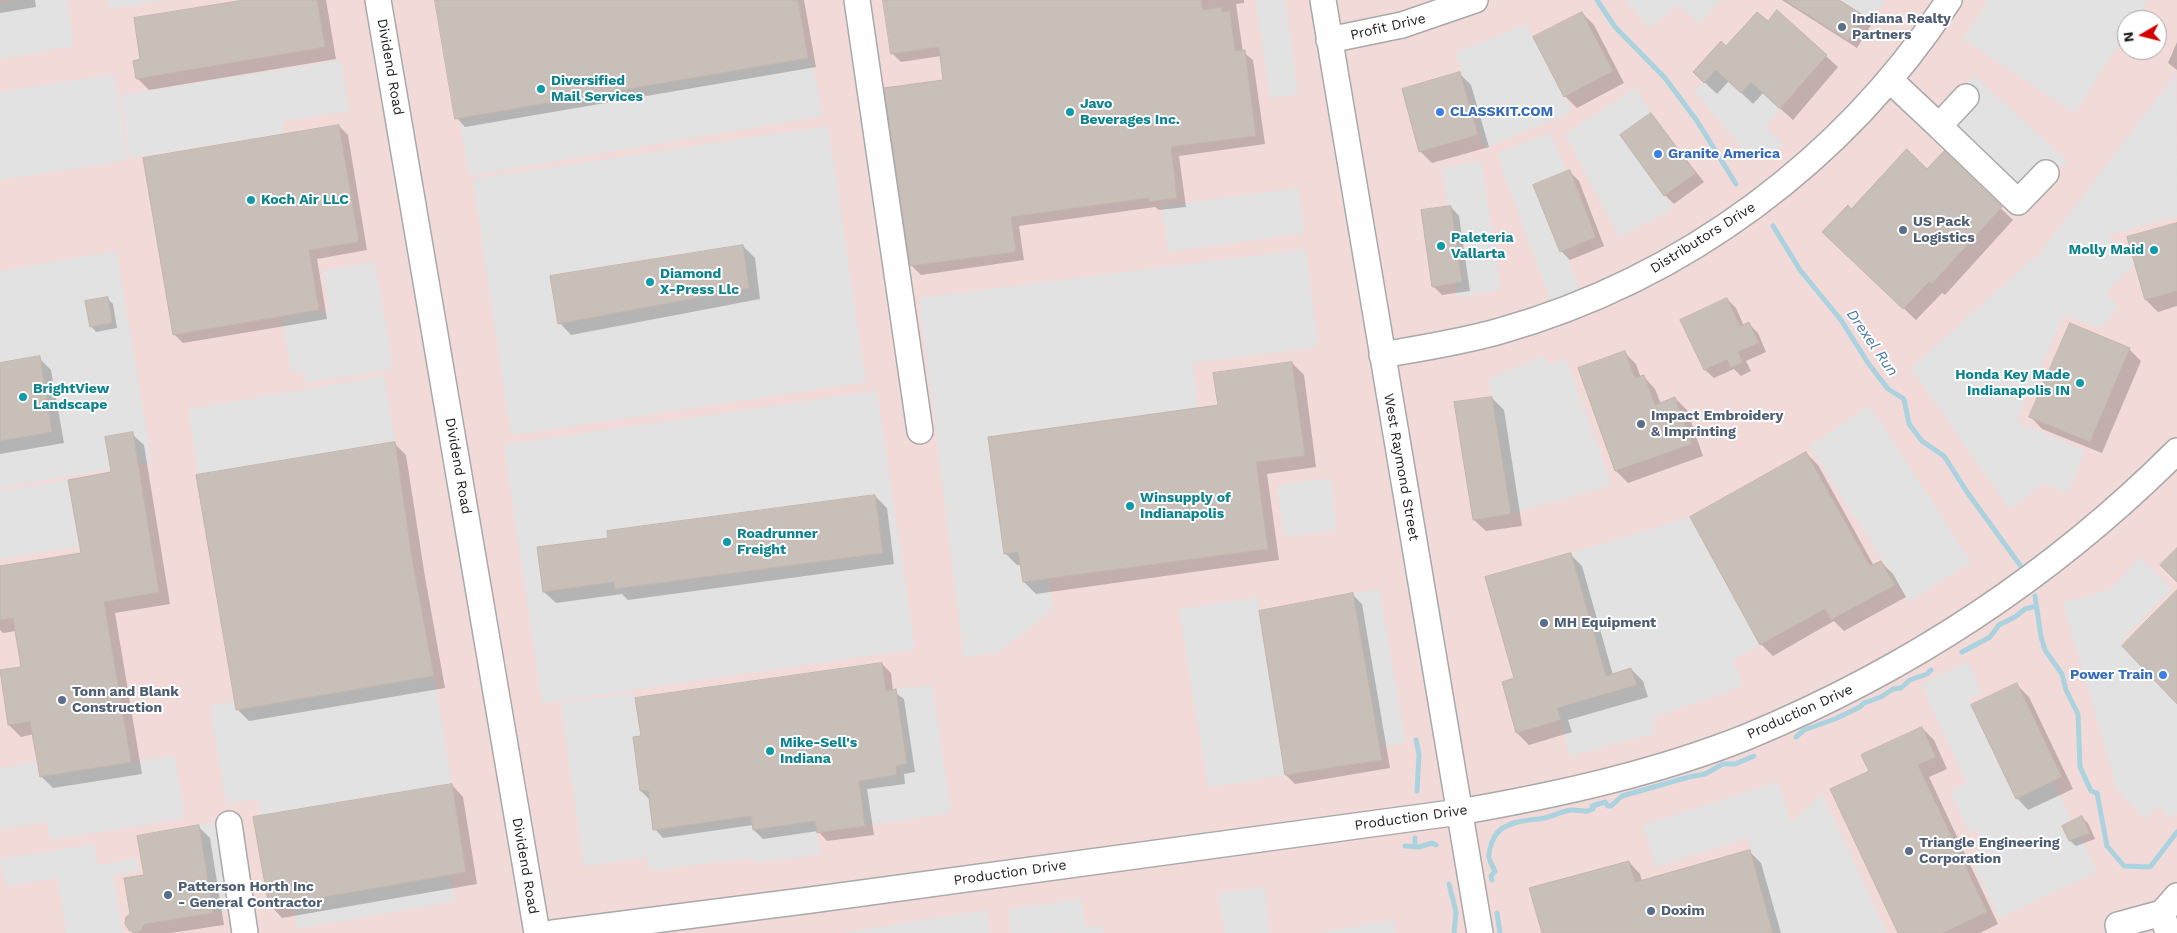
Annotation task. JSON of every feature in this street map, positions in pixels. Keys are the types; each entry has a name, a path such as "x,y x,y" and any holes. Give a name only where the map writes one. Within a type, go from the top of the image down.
{"street":[{"name":"Dividend Road","path":"378,0 537,933"},
{"path":"857,0 920,431"},
{"name":"West Raymond Street","path":"1322,0 1480,933"},
{"name":"Profit Drive","path":"1329,40 1402,25 1475,0"},
{"name":"Distributors Drive","path":"1382,354 1469,339 1532,321 1594,298 1661,266 1697,245 1752,209 1840,134 1890,80 1949,0"},
{"path":"1890,80 2018,202 2046,173"},
{"path":"1939,126 1966,97"},
{"name":"Production Drive","path":"553,933 812,900 1459,812 1563,792 1692,756 1749,736 1857,686 1981,613 2037,574 2146,481 2177,451"},
{"path":"228,824 245,933"},
{"path":"2120,933 2118,925 2169,914"}],"shaded area":[{"path":"0,0 2177,0 2177,933 0,933"},
{"path":"17,0 67,0 74,46 0,59 0,3"},
{"path":"107,0 165,0 109,9"},
{"path":"1256,0 1285,0 1298,94 1270,98"},
{"path":"1625,0 1721,0 1700,23 1678,6 1649,28"},
{"path":"1839,0 1885,0 1872,21"},
{"path":"1989,0 2149,0 2142,10 2117,10 2117,48 2074,113 1963,39"},
{"path":"1526,24 1572,112 1485,148 1456,53"},
{"path":"812,58 822,116 469,176 459,117"},
{"path":"341,60 349,111 282,121 284,134 130,158 120,95"},
{"path":"1716,70 1741,93 1751,82 1780,109 1766,127 1785,145 1750,157 1694,91"},
{"path":"2176,73 2177,216 2108,235 2135,263 2106,294 2119,308 2100,328 2064,315 2017,421 2085,451 2068,494 2043,484 2010,510 1911,368 2042,250"},
{"path":"114,74 128,160 0,180 0,92"},
{"path":"1974,75 2067,161 2016,216 1924,129"},
{"path":"1635,88 1651,113 1620,136 1674,208 1619,237 1565,134"},
{"path":"828,126 866,382 511,435 473,179"},
{"path":"1550,132 1566,172 1533,185 1559,251 1564,250 1581,292 1550,300 1497,154"},
{"path":"1481,161 1501,290 1457,297 1455,283 1462,282 1451,206 1448,207 1442,167"},
{"path":"1298,188 1304,233 1168,252 1162,206"},
{"path":"1306,249 1318,347 1193,363 1198,408 988,437 1004,554 1018,552 1023,582 1049,579 1053,609 999,652 964,657 919,298"},
{"path":"116,251 152,462 0,488 0,441 52,431 40,357 0,363 0,271"},
{"path":"375,262 393,369 306,383 304,371 291,373 282,318 329,310 323,270"},
{"path":"1544,355 1548,365 1566,359 1612,485 1511,514 1489,379"},
{"path":"384,376 395,442 199,475 188,409"},
{"path":"877,391 915,649 542,703 504,445"},
{"path":"1870,406 1971,562 1909,602 1809,446"},
{"path":"1330,478 1337,530 1284,537 1277,485"},
{"path":"68,480 79,546 0,559 0,491"},
{"path":"1690,517 1760,645 1733,660 1743,686 1652,718 1656,733 1570,756 1557,708 1637,685 1631,668 1606,676 1571,553"},
{"path":"2140,557 2172,588 2121,642 2177,704 2177,813 2169,818 2159,806 2145,819 2117,789 2063,603 2110,589"},
{"path":"1379,589 1406,743 1381,747 1353,593"},
{"path":"1257,597 1285,775 1208,788 1179,609"},
{"path":"1968,662 1982,693 1969,699 2015,799 2053,781 2072,821 2062,827 2069,841 2080,836 2097,872 1999,918 1969,855 1985,847 1977,829 1969,833 1950,791 1967,783 1921,684"},
{"path":"434,676 452,784 261,816 258,799 226,804 210,706 235,701 236,710"},
{"path":"932,685 951,813 865,826 859,781 897,775 896,689"},
{"path":"634,693 641,736 633,738 640,791 648,790 653,830 751,816 753,830 815,821 820,854 756,863 751,858 656,870 649,868 647,857 584,866 561,703"},
{"path":"174,755 185,818 50,840 47,822 0,829 0,768 38,762 40,777"},
{"path":"1778,782 1791,823 1822,793 1887,933 1773,933 1748,838 1656,867 1643,825"},
{"path":"237,819 251,907 213,913 199,825"},
{"path":"94,844 98,865 137,858 139,871 113,876 123,933 66,933 58,878 6,886 0,859"},
{"path":"450,875 455,901 297,929 293,903"},
{"path":"1264,887 1270,933 1225,933 1218,893"},
{"path":"1081,899 1085,927 1102,926 1103,933 1064,933 1063,931 1011,933 1008,909"},
{"path":"987,910 990,933 842,933"},
{"path":"1393,920 1395,933 1315,933"}],"building":[{"path":"244,0 317,0 325,47 136,79 133,61 140,59 134,18"},
{"name":"Diversified Mail Services","path":"435,0 798,0 808,58 455,119"},
{"name":"Javo Beverages Inc.","path":"883,0 1201,0 1203,10 1221,7 1222,12 1230,11 1235,51 1245,50 1256,136 1171,147 1177,198 1149,202 1148,198 1011,217 1016,252 910,266 884,88 943,80 939,47 891,54"},
{"name":"Indiana Realty Partners","path":"1785,0 1839,0 1863,15 1848,40"},
{"path":"1777,10 1827,55 1780,109 1751,82 1741,93 1716,70 1704,83 1693,72 1721,41 1726,46 1757,12 1768,21"},
{"path":"1582,12 1613,71 1564,97 1533,37"},
{"name":"CLASSKIT.COM","path":"1460,72 1478,135 1419,152 1402,89"},
{"name":"Granite America","path":"1651,113 1696,173 1664,196 1620,135"},
{"name":"Koch Air LLC","path":"339,125 359,242 309,250 319,310 173,335 143,158"},
{"name":"US Pack Logistics","path":"1907,149 1927,169 1944,151 2002,207 1932,284 1929,282 1903,309 1822,232 1848,205 1851,209"},
{"path":"1570,170 1596,237 1560,252 1533,185"},
{"name":"Paleteria Vallarta","path":"1451,206 1462,282 1432,287 1421,210"},
{"name":"Molly Maid","path":"2177,223 2177,291 2145,300 2127,237"},
{"name":"Diamond X-Press Llc","path":"743,245 749,288 558,324 550,276"},
{"path":"108,297 112,323 90,327 85,301"},
{"path":"1727,298 1740,326 1749,322 1759,343 1738,352 1743,362 1731,368 1727,360 1704,370 1680,320"},
{"name":"Honda Key Made Indianapolis IN","path":"2070,323 2130,348 2090,442 2029,417"},
{"name":"Impact Embroidery & Imprinting","path":"1625,351 1635,378 1644,375 1655,405 1675,397 1692,444 1615,471 1578,368"},
{"name":"BrightView Landscape","path":"40,356 52,432 0,441 0,363"},
{"name":"Winsupply of Indianapolis","path":"1292,362 1305,456 1256,462 1268,549 1023,582 1018,552 1004,554 988,437 1218,405 1213,373"},
{"path":"1492,397 1511,514 1473,520 1454,402"},
{"path":"133,432 159,592 104,602 131,762 40,777 30,722 8,725 0,670 21,667 13,618 0,620 0,566 81,553 68,480 111,472 105,437"},
{"path":"395,442 413,564 434,676 236,710 196,475"},
{"path":"1806,452 1870,566 1881,561 1895,585 1831,620 1825,609 1760,645 1690,517"},
{"name":"Roadrunner Freight","path":"875,495 883,553 615,589 614,582 543,592 537,547 608,538 607,531"},
{"path":"2177,548 2177,582 2160,565"},
{"name":"MH Equipment","path":"1571,553 1606,676 1631,668 1637,685 1557,708 1561,720 1516,733 1502,682 1514,678 1485,577"},
{"name":"Power Train","path":"2177,590 2177,704 2122,646"},
{"path":"1353,593 1382,760 1285,775 1259,611"},
{"name":"Mike-Sell's Indiana","path":"882,663 886,691 896,689 907,764 896,766 897,775 859,781 865,826 817,833 815,821 753,830 751,816 653,830 648,790 640,791 633,737 641,736 635,698"},
{"path":"2017,683 2062,777 2016,799 1971,705"},
{"name":"Triangle Engineering Corporation","path":"1922,727 1936,757 1918,765 1987,912 1943,933 1898,933 1830,789 1869,771 1861,755"},
{"path":"452,784 466,872 269,907 253,817"},
{"path":"2082,816 2090,833 2069,841 2062,826"},
{"name":"Patterson Horth Inc - General Contractor","path":"199,825 213,913 145,924 136,933 129,930 125,924 126,917 130,914 124,878 144,875 137,836"},
{"name":"Doxim","path":"1750,850 1773,933 1542,933 1529,888 1629,861 1635,882"}],"waterway":[{"name":"Drexel Run","path":"1597,0 1615,27 1665,78 1697,121 1736,184"},
{"name":"Drexel Run","path":"1773,226 1800,270 1841,320 1868,363 1888,389 1904,399 1909,424 1922,441 1944,456 1967,492 2020,565"},
{"name":"Drexel Run","path":"2035,596 2041,637 2045,650 2062,674 2066,690 2078,714 2080,767 2091,791 2097,793 2107,846 2124,866 2150,867 2177,832"},
{"path":"1962,652 1990,637 1999,625 2015,617 2025,609 2036,606"},
{"path":"1796,737 1804,730 1835,719 1860,707 1864,703 1881,697 1893,689 1901,688 1910,680 1927,674 1931,670"},
{"path":"1416,740 1419,754 1417,791"},
{"path":"1492,880 1491,876 1495,871 1489,857 1490,847 1496,835 1507,826 1568,811 1587,811 1593,809 1592,806 1605,802 1608,806 1611,806 1622,796 1705,774 1723,764 1735,764 1754,756"},
{"path":"1415,838 1415,846"},
{"path":"1405,846 1419,847 1432,843 1436,845"},
{"path":"1449,884 1456,912 1454,933"},
{"path":"1497,913 1500,933"}],"place":[{"name":"Indiana Realty Partners","path":"1842,27"},
{"name":"Diversified Mail Services","path":"541,89"},
{"name":"Javo Beverages Inc.","path":"1070,112"},
{"name":"CLASSKIT.COM","path":"1440,112"},
{"name":"Granite America","path":"1658,154"},
{"name":"Koch Air LLC","path":"251,200"},
{"name":"US Pack Logistics","path":"1903,230"},
{"name":"Paleteria Vallarta","path":"1441,246"},
{"name":"Molly Maid","path":"2154,250"},
{"name":"Diamond X-Press Llc","path":"650,282"},
{"name":"Honda Key Made Indianapolis IN","path":"2080,383"},
{"name":"BrightView Landscape","path":"23,397"},
{"name":"Impact Embroidery & Imprinting","path":"1641,424"},
{"name":"Winsupply of Indianapolis","path":"1130,506"},
{"name":"Roadrunner Freight","path":"727,542"},
{"name":"MH Equipment","path":"1544,623"},
{"name":"Power Train","path":"2163,675"},
{"name":"Tonn and Blank Construction","path":"62,700"},
{"name":"Mike-Sell's Indiana","path":"770,751"},
{"name":"Triangle Engineering Corporation","path":"1909,851"},
{"name":"Patterson Horth Inc - General Contractor","path":"168,895"},
{"name":"Doxim","path":"1651,911"}]}
